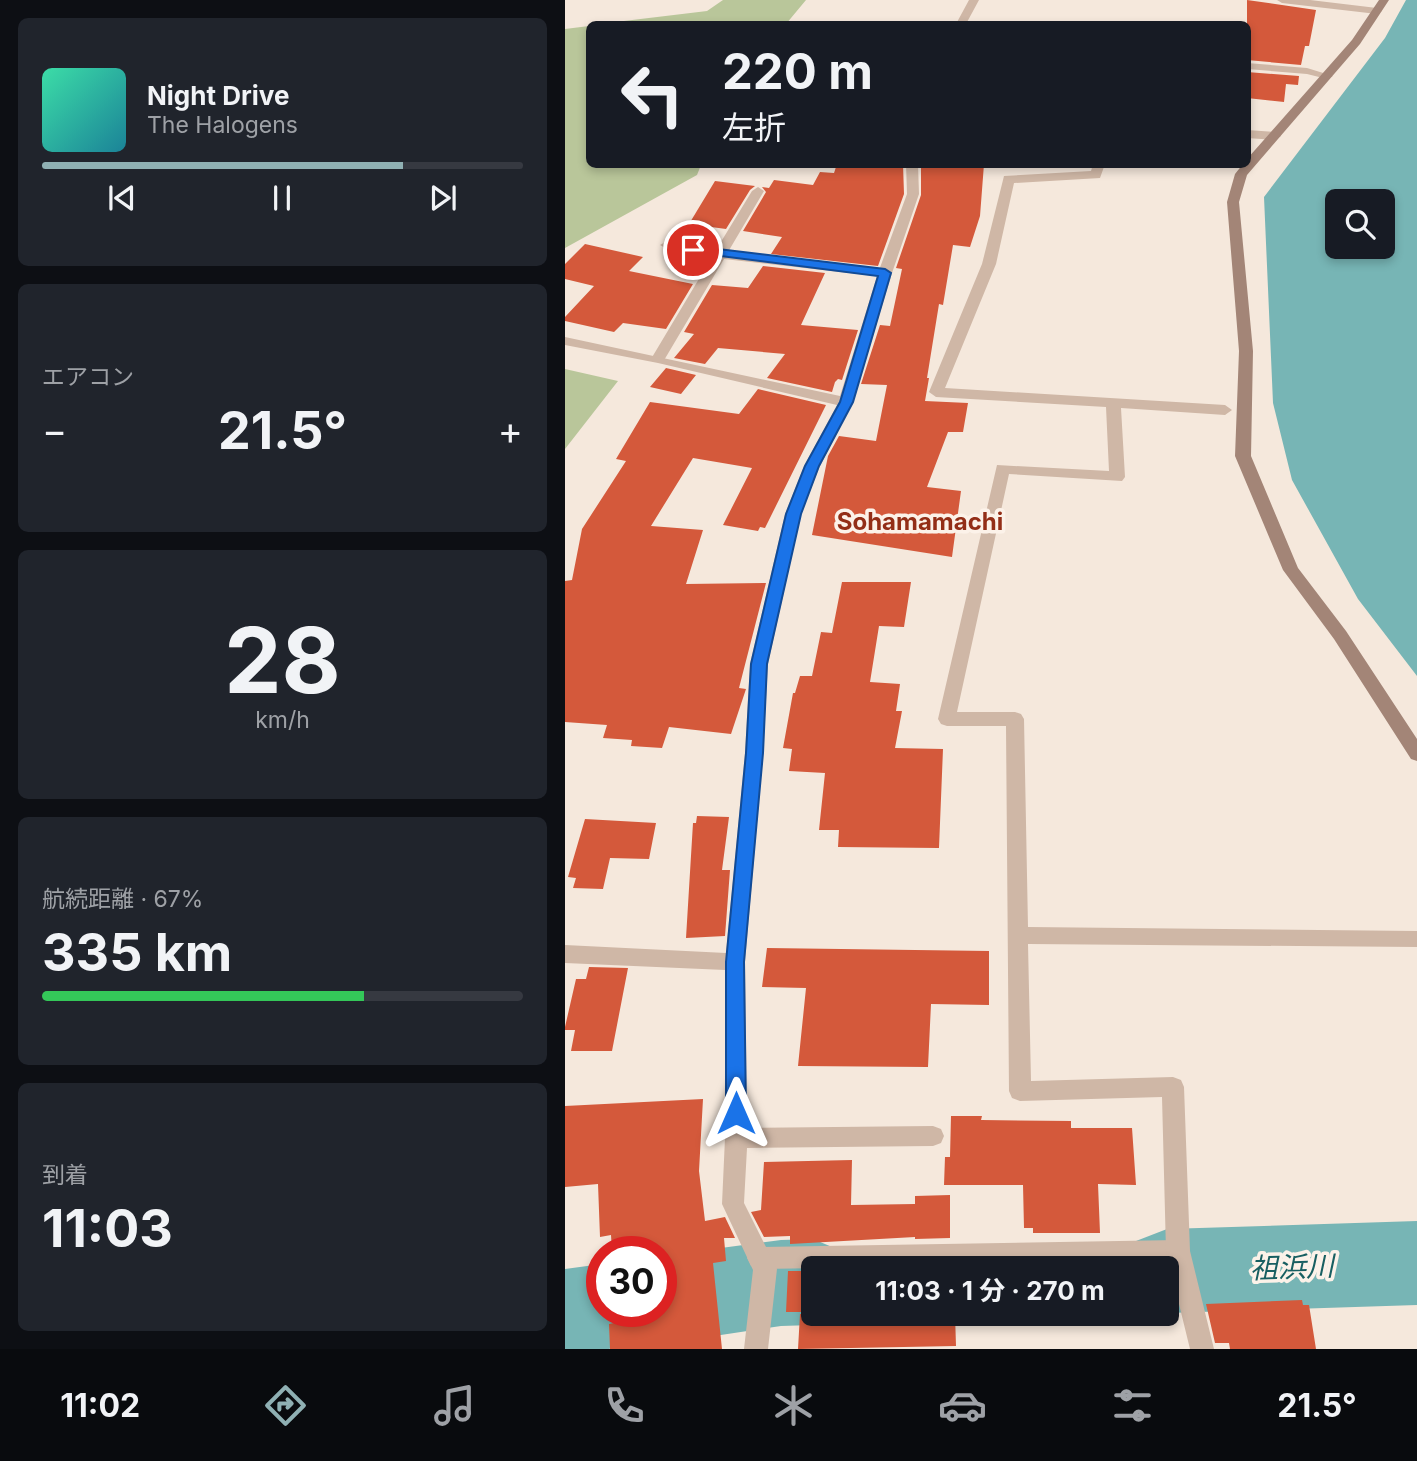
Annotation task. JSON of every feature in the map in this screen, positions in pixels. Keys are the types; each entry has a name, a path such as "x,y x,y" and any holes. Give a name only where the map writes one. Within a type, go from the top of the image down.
{"street":[{"path":"964,21 974,0"},
{"path":"1251,158 1275,136 1357,41 1380,5 1283,0"},
{"path":"1251,66 1307,71 1327,76"},
{"path":"1251,134 1275,136"},
{"path":"756,1349 762,1264 733,1204 736,1138 735,962 754,753 759,664 793,514 812,466 846,402 885,273 913,194 912,168"},
{"path":"1098,168 1096,176 1008,178 989,264 937,392 1225,410"},
{"path":"1243,168 1233,202 1246,351 1243,456 1291,570 1340,635 1417,754"},
{"path":"658,359 758,191"},
{"path":"667,245 720,255 885,273"},
{"path":"565,341 658,359 846,402"},
{"path":"1113,403 1117,477 1002,469 947,719 1015,719 1020,1091 1173,1087 1179,1251 1183,1280 1202,1349"},
{"path":"1018,936 1417,939"},
{"path":"565,954 735,962"},
{"path":"736,1138 933,1136"},
{"path":"762,1264 1179,1251"}],"green space":[{"path":"723,0 806,0 788,21 624,21 707,11"},
{"path":"586,26 586,168 700,168 697,175 565,248 565,29"},
{"path":"565,369 618,381 565,449"}],"water":[{"path":"1406,0 1417,0 1417,676 1358,599 1292,480 1273,403 1264,197 1385,38"}],"building":[{"path":"1247,0 1316,10 1309,46 1305,46 1301,65 1251,60 1251,21 1247,21"},
{"path":"1251,72 1299,76 1298,85 1286,84 1284,102 1251,98"},
{"path":"836,168 903,168 904,194 878,266 771,254 782,237 743,231 766,192 762,187 769,188 774,180 813,185 820,172 834,173"},
{"path":"921,168 984,168 980,216 970,247 953,245 943,305 939,304 925,401 968,403 963,432 948,432 927,487 961,491 952,557 812,535 828,456 839,436 876,441 887,385 861,384 880,325 890,326 902,269 896,268 921,195"},
{"path":"715,181 755,186 726,229 689,224"},
{"path":"585,244 643,257 629,271 693,284 666,329 623,323 614,332 565,321 565,317 594,286 565,279 565,264"},
{"path":"763,266 825,273 801,325 858,330 842,380 835,382 832,392 767,378 785,354 718,348 705,364 674,358 694,334 684,332 712,285 748,288"},
{"path":"666,368 696,375 681,394 650,387"},
{"path":"758,389 826,405 765,528 760,527 758,531 723,525 752,468 693,458 651,526 703,530 686,584 766,583 739,688 746,689 731,734 669,727 662,748 631,746 632,740 603,738 607,725 565,722 565,581 572,580 582,529 626,461 616,459 650,402 739,414"},
{"path":"842,582 911,582 904,627 879,626 870,682 900,684 896,711 902,711 895,748 943,749 939,848 838,847 839,830 819,830 825,773 789,771 792,749 783,748 793,693 800,676 812,676 821,632 832,633"},
{"path":"697,816 729,817 722,870 730,870 725,936 686,938 693,823 696,823"},
{"path":"585,819 656,823 649,859 610,858 603,889 573,888 576,878 568,877"},
{"path":"767,948 989,951 989,1005 931,1004 928,1067 798,1066 806,988 762,987"},
{"path":"589,967 628,968 612,1051 571,1051 575,1030 565,1030 576,979 586,979"},
{"path":"703,1099 699,1171 705,1221 725,1217 735,1238 724,1238 726,1261 713,1263 722,1349 610,1349 609,1327 677,1327 677,1236 600,1236 598,1184 565,1187 565,1106"},
{"path":"951,1116 982,1116 981,1120 1071,1121 1071,1128 1132,1128 1136,1185 1098,1184 1100,1233 1033,1233 1033,1228 1024,1228 1023,1185 944,1185 945,1157 950,1157"},
{"path":"852,1160 851,1205 915,1204 915,1196 950,1195 950,1238 915,1237 790,1244 790,1236 764,1237 751,1212 761,1210 764,1162"},
{"path":"788,1271 801,1271 801,1312 786,1312"},
{"path":"1302,1300 1303,1305 1309,1305 1316,1349 1230,1349 1229,1343 1215,1343 1206,1304"},
{"path":"800,1314 801,1326 955,1326 956,1346 798,1349"}],"waterway":[{"name":"祖浜川","path":"1179,1271 1417,1263"},
{"name":"祖浜川","path":"677,1298 801,1282"},
{"name":"祖浜川","path":"565,1313 586,1310"}],"district":[{"name":"Sohamamachi","path":"920,522"}],"route":[{"path":"693,250 885,273 846,402 812,466 793,514 759,664 754,753 735,962 736,1113"}]}
